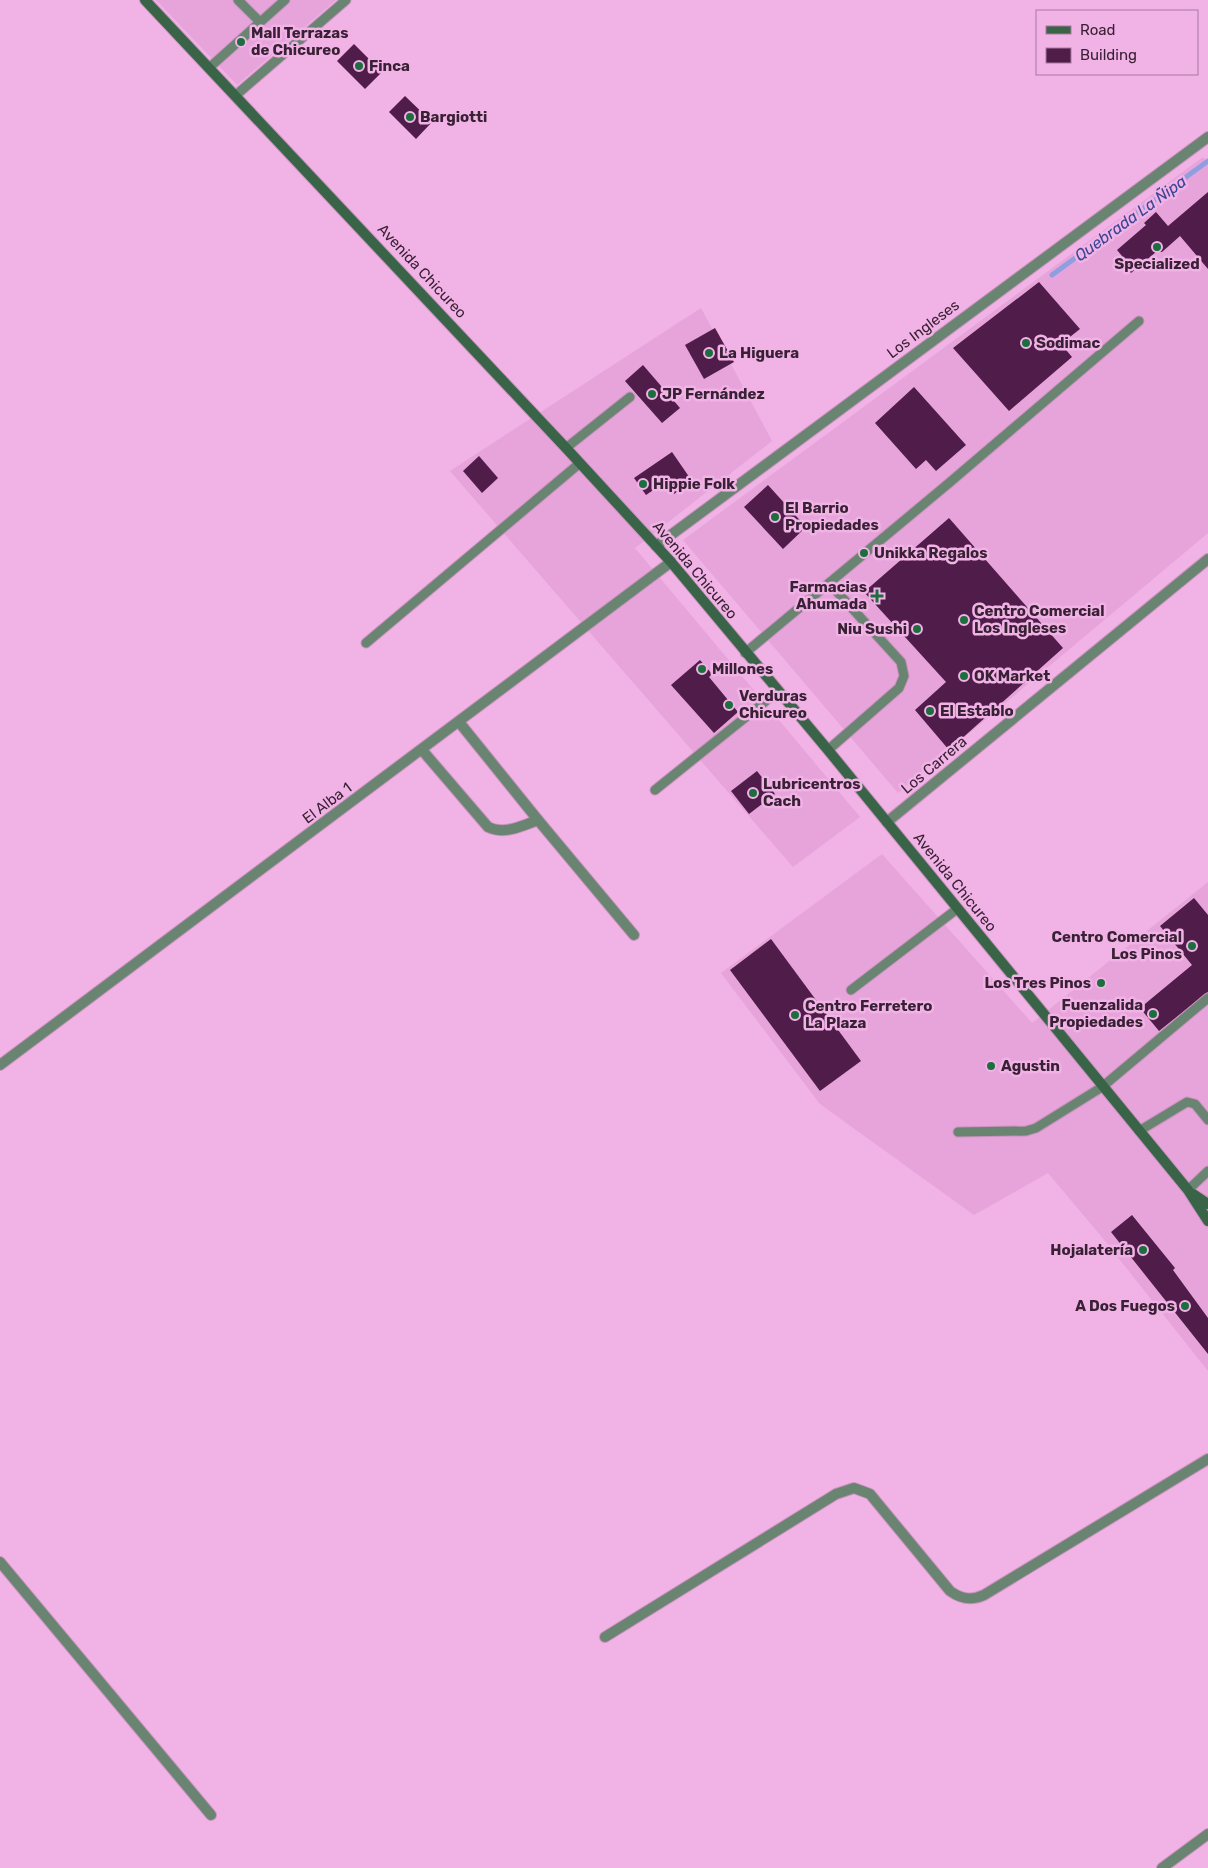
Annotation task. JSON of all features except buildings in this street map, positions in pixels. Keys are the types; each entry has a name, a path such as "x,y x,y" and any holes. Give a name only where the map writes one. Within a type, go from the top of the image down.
{"main road":[{"name":"Avenida Chicureo","path":"146,0 671,562 777,692 828,750 1188,1190 1208,1221"},
{"name":"Avenida Chicureo","path":"1188,1190 1208,1204"}],"street":[{"name":"Los Ingleses","path":"656,546 1208,137"},
{"name":"Los Carrera","path":"887,822 1208,559"},
{"name":"El Alba 1","path":"0,1065 671,562"},
{"path":"459,722 634,935"},
{"path":"422,750 488,827 500,831 508,830 538,820"},
{"path":"605,1637 836,1494 854,1488 870,1494 950,1591 963,1598 970,1599 984,1595 1208,1459"},
{"path":"0,1562 211,1815"},
{"path":"1162,1868 1208,1834"}],"lane":[{"path":"238,0 260,22"},
{"path":"210,67 286,0"},
{"path":"236,95 346,0"},
{"path":"745,653 1139,321"},
{"path":"566,448 630,398"},
{"path":"366,643 580,463"},
{"path":"828,750 899,688 904,676 901,662 829,583"},
{"path":"655,790 777,692"},
{"path":"851,990 958,909"},
{"path":"958,1132 1026,1131 1036,1128 1102,1087 1208,998"},
{"path":"1139,1131 1187,1102 1195,1104 1208,1120"},
{"path":"1188,1190 1208,1171"}],"shaded area":[{"name":"Mall Terrazas de Chicureo","path":"156,0 336,0 237,85"},
{"path":"1203,157 1208,163 1208,533 898,793 683,540"},
{"path":"701,308 772,441 635,548 860,817 793,867 450,471"},
{"path":"882,854 1032,1023 1208,882 1208,1371 1101,1236 1048,1173 974,1215 820,1104 721,973"}],"waterway":[{"name":"Quebrada La Ñipa","path":"1052,275 1208,161"}],"place":[{"name":"Mall Terrazas de Chicureo","path":"241,42"},
{"name":"Finca","path":"359,66"},
{"name":"Bargiotti","path":"410,117"},
{"name":"Specialized","path":"1157,247"},
{"name":"Sodimac","path":"1026,343"},
{"name":"La Higuera","path":"709,353"},
{"name":"JP Fernández","path":"652,394"},
{"name":"Hippie Folk","path":"643,484"},
{"name":"El Barrio Propiedades","path":"775,517"},
{"name":"Unikka Regalos","path":"864,553"},
{"name":"Farmacias Ahumada","path":"877,596"},
{"name":"Centro Comercial Los Ingleses","path":"964,620"},
{"name":"Niu Sushi","path":"917,629"},
{"name":"Millones","path":"702,669"},
{"name":"OK Market","path":"964,676"},
{"name":"Verduras Chicureo","path":"729,705"},
{"name":"El Establo","path":"930,711"},
{"name":"Lubricentros Cach","path":"753,793"},
{"name":"Centro Comercial Los Pinos","path":"1192,946"},
{"name":"Los Tres Pinos","path":"1101,983"},
{"name":"Fuenzalida Propiedades","path":"1153,1014"},
{"name":"Centro Ferretero La Plaza","path":"795,1015"},
{"name":"Agustin","path":"991,1066"},
{"name":"Hojalatería","path":"1143,1250"},
{"name":"A Dos Fuegos","path":"1185,1306"}]}
